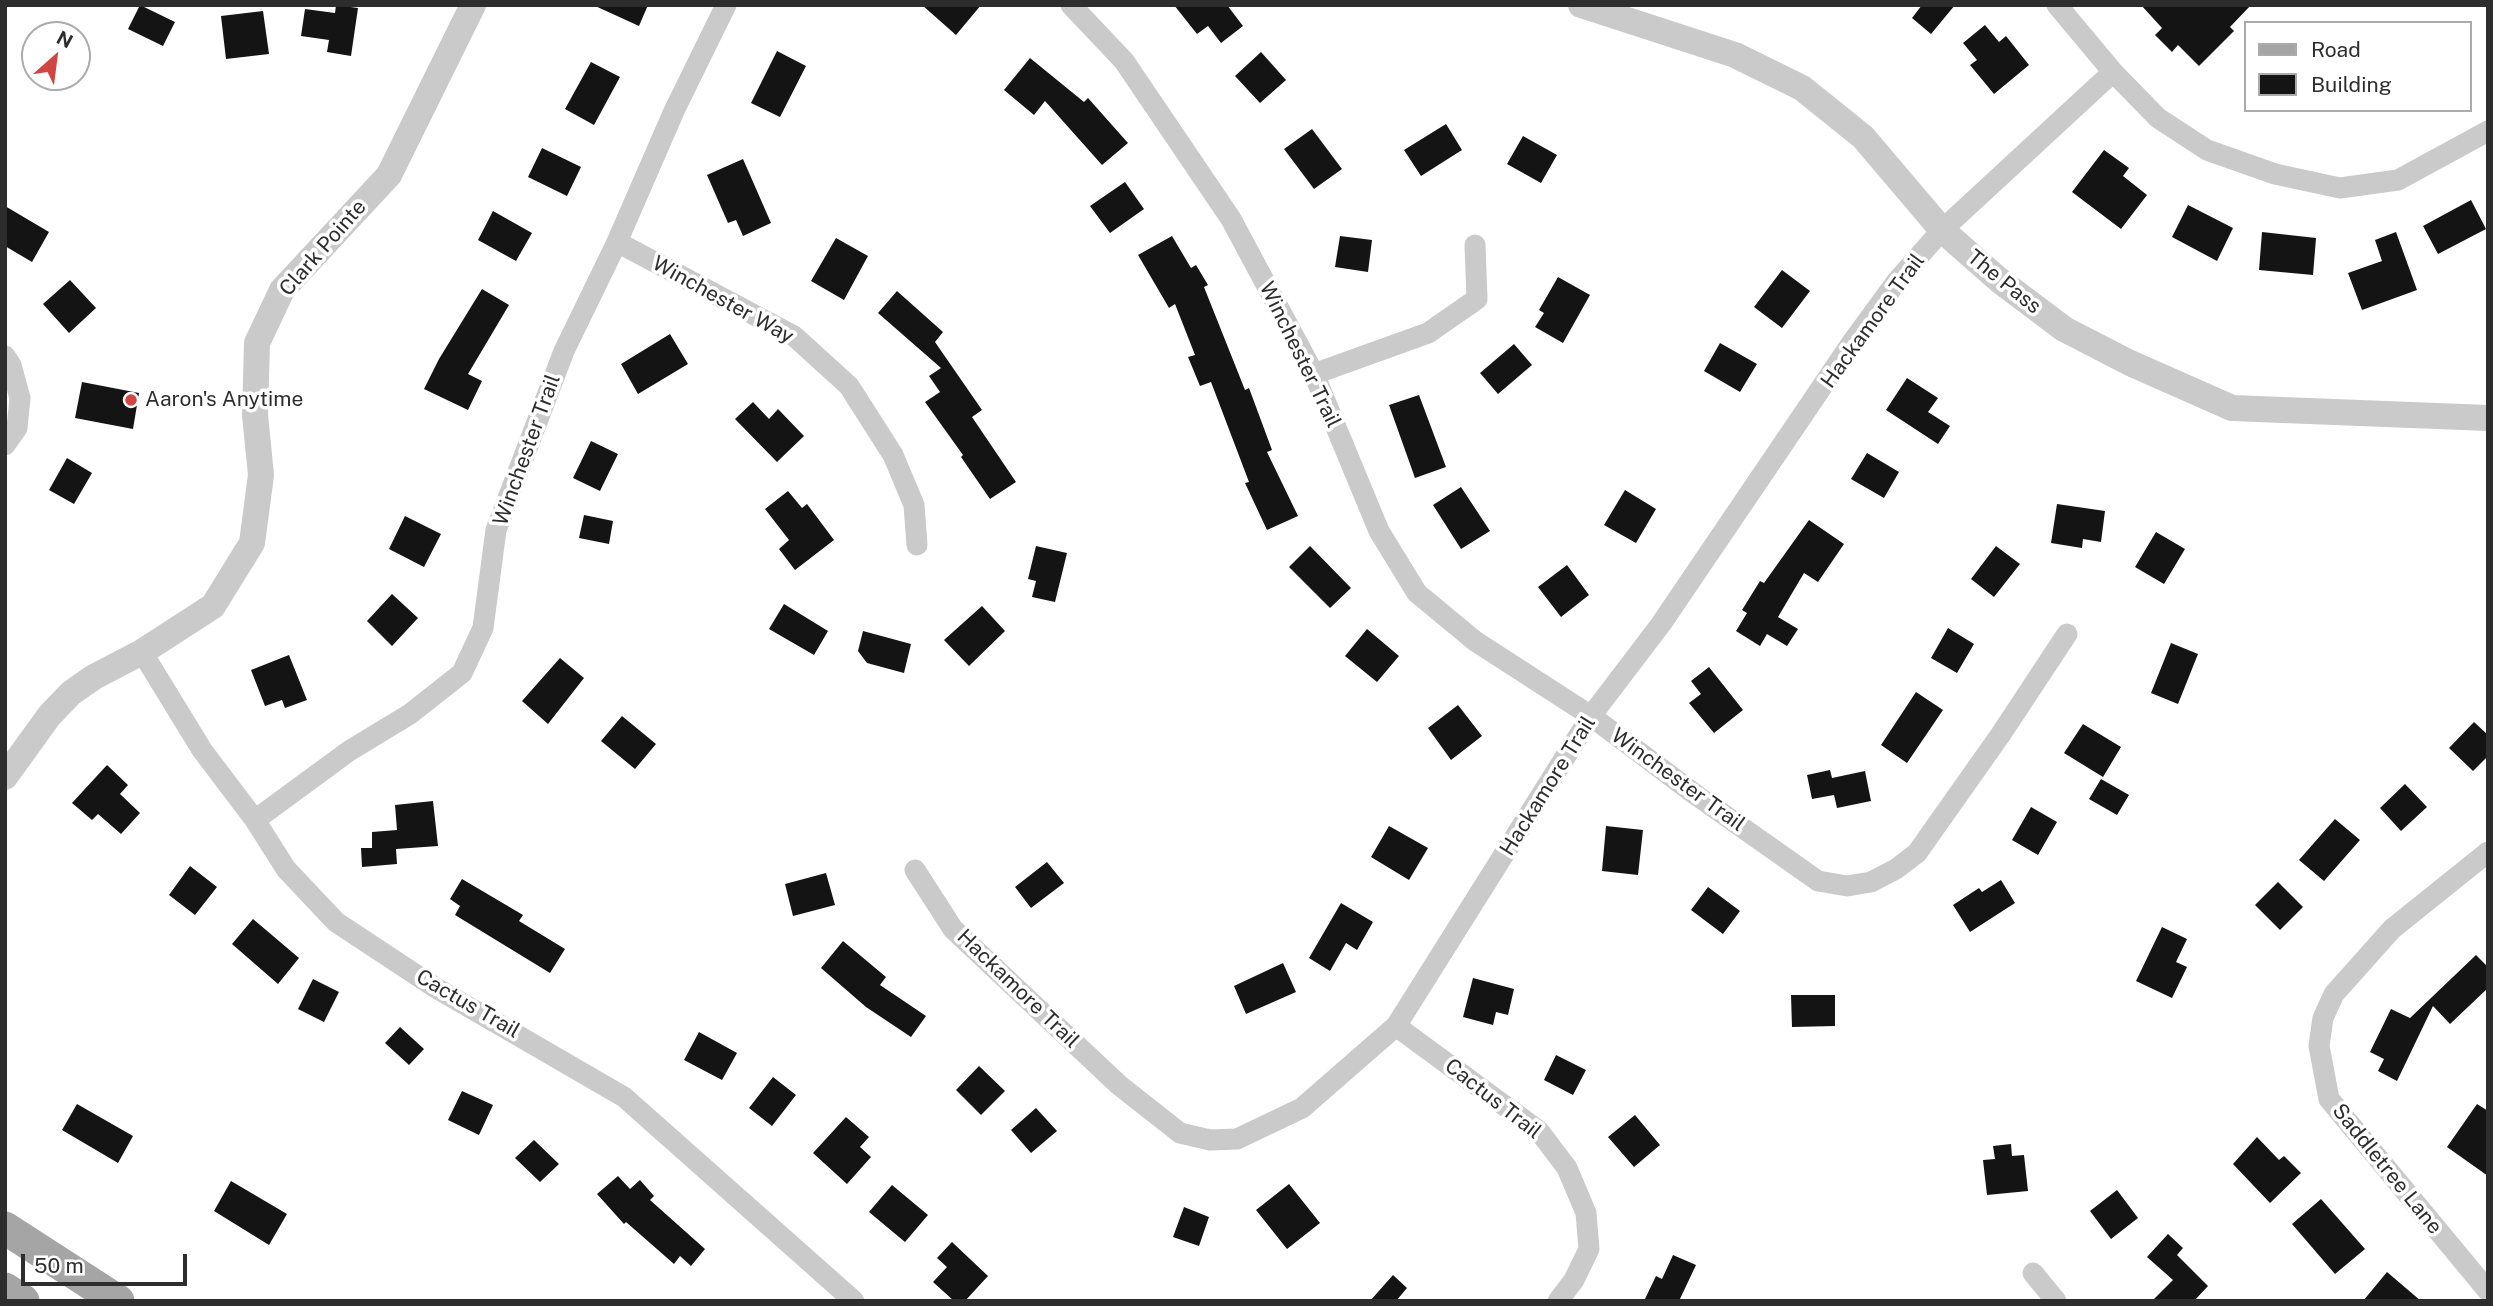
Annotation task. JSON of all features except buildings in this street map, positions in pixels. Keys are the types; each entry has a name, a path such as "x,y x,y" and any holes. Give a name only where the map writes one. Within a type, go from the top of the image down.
{"main road":[{"path":"5,1228 118,1301"},
{"path":"5,1289 23,1301"}],"street":[{"name":"Clark Pointe","path":"5,778 49,716 71,693 94,677 142,652 212,606 252,544 261,475 255,415 257,343 282,290 388,175 473,5"},
{"name":"Winchester Trail","path":"255,820 349,751 410,714 462,673 483,628 496,530 564,351 617,242 674,111 726,5"},
{"name":"Winchester Trail","path":"1071,5 1124,61 1231,219 1314,374 1379,531 1417,593 1475,641 1591,716 1696,795 1818,881 1847,887 1871,882 1896,869 1917,853 2067,634"},
{"name":"The Pass","path":"1581,5 1735,55 1802,88 1863,137 1942,230 1999,280 2064,329 2130,363 2232,408 2488,418"},
{"path":"2057,5 2113,72 2158,118 2207,150 2275,174 2340,188 2398,180 2488,131"},
{"name":"Hackamore Trail","path":"915,870 953,929 1119,1085 1180,1133 1210,1140 1237,1139 1302,1108 1396,1027 1591,716 1661,624 1897,281 1942,230 2113,72"},
{"name":"Winchester Way","path":"617,242 794,336 849,386 893,455 914,505 917,545"},
{"path":"1314,374 1428,334 1476,299 1475,245"},
{"path":"5,356 11,365 20,398 17,428 5,445"},
{"name":"Cactus Trail","path":"142,652 202,750 255,820 286,869 336,922 436,988 624,1097 854,1301"},
{"name":"Saddletree Lane","path":"2488,852 2392,929 2334,994 2323,1018 2319,1045 2329,1099 2488,1290"},
{"name":"Cactus Trail","path":"1396,1027 1539,1131 1567,1168 1586,1213 1589,1249 1574,1280 1558,1301"},
{"path":"2033,1273 2056,1301"}],"place":[{"name":"Aaron's Anytime","path":"131,400"}]}
